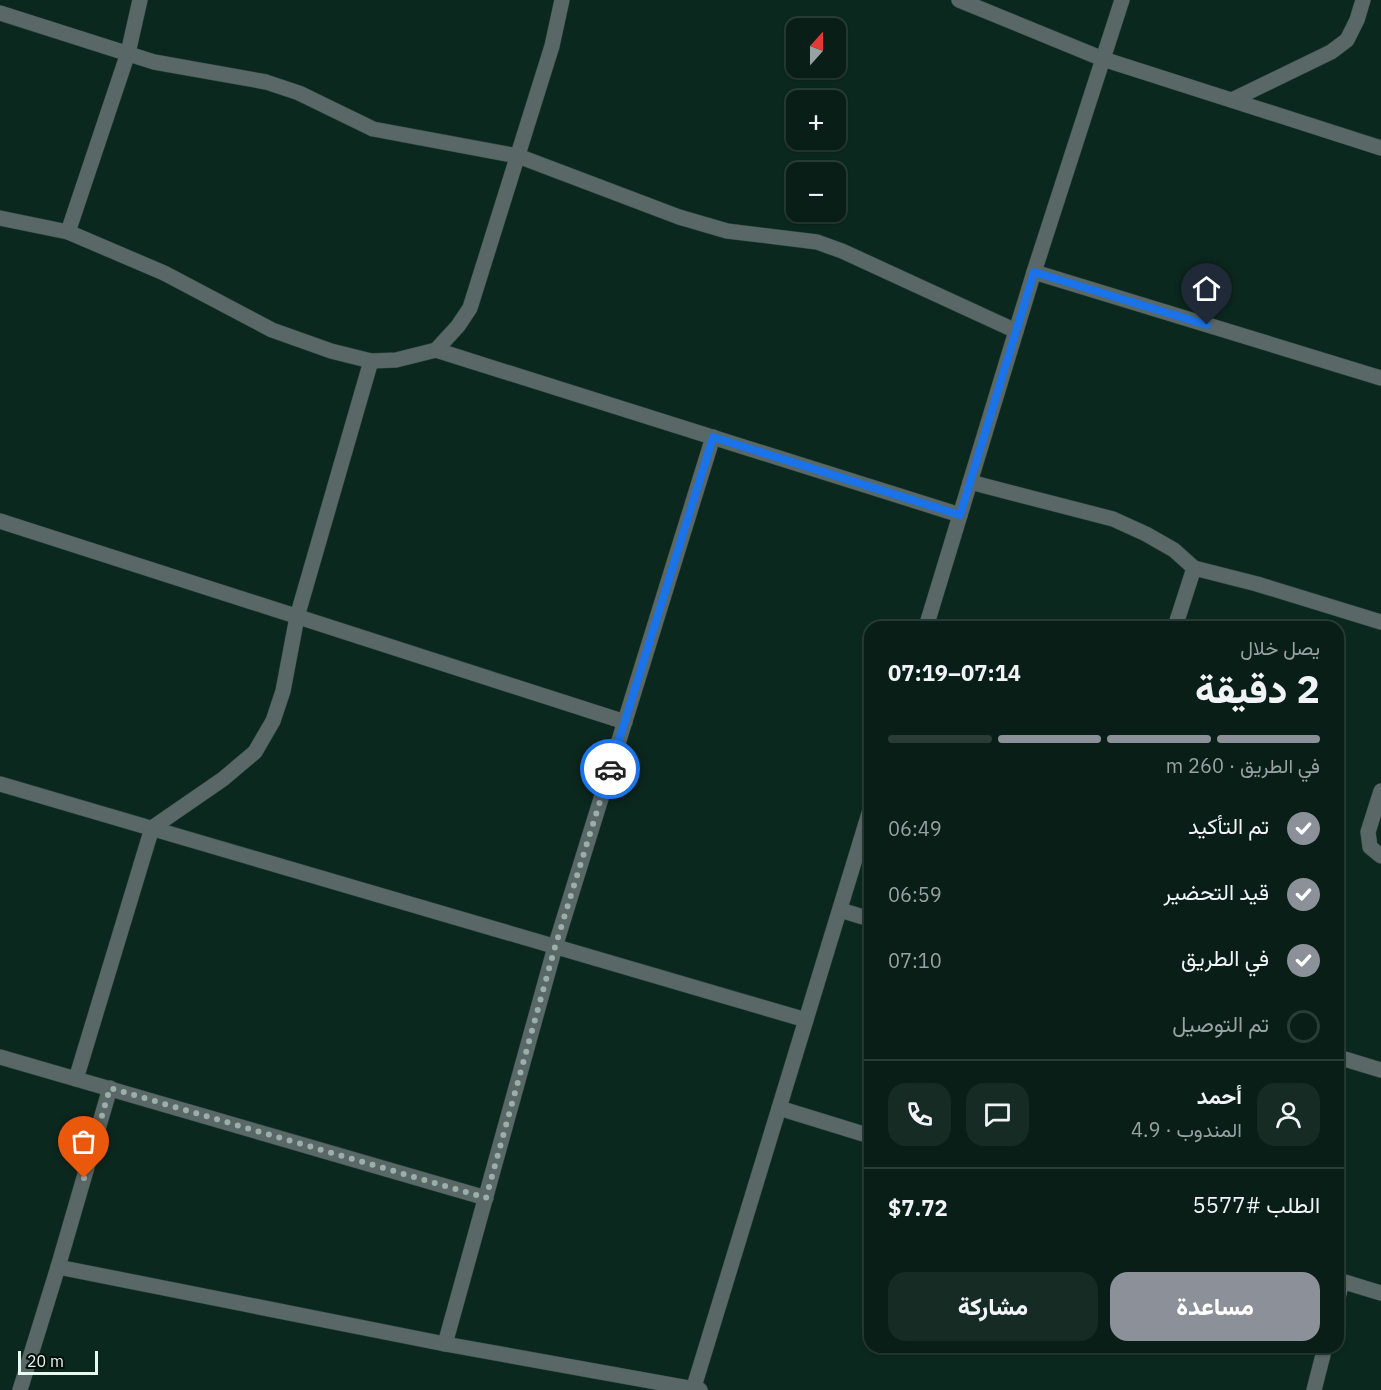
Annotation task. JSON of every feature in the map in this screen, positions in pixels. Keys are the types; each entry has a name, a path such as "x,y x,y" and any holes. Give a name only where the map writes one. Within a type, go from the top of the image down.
{"street":[{"path":"68,232 128,53 140,0"},
{"path":"436,350 458,326 470,308 552,46 562,0"},
{"path":"958,0 1102,59 1381,148"},
{"path":"928,621 1034,272 1122,0"},
{"path":"1232,100 1330,52 1347,40 1357,20 1363,0"},
{"path":"0,13 165,64 266,82 299,93 373,129 518,156 679,217 727,231 817,242 842,251 1016,331"},
{"path":"0,218 68,232 164,273 272,330 331,351 371,362 396,360 436,350 960,515"},
{"path":"1034,272 1381,378"},
{"path":"75,1079 152,828 223,779 255,752 273,722 283,691 297,616 371,362"},
{"path":"446,1344 555,947 713,437"},
{"path":"970,482 1113,519 1174,550 1194,568 1257,584 1381,622"},
{"path":"0,521 625,722"},
{"path":"1177,621 1194,568"},
{"path":"0,784 806,1020"},
{"path":"1381,791 1368,832 1370,847 1381,856"},
{"path":"58,1267 446,1344 696,1390 864,830"},
{"path":"840,910 864,917"},
{"path":"0,1057 486,1198"},
{"path":"1344,1059 1381,1070"},
{"path":"20,1390 110,1088"},
{"path":"779,1108 864,1134"},
{"path":"1344,1282 1381,1293"},
{"path":"1314,1390 1323,1353"}],"way so far":[{"path":"84,1178 110,1088 486,1198 555,947 610,769"}],"route":[{"path":"610,769 713,437 960,515 1034,272 1207,325"}]}
